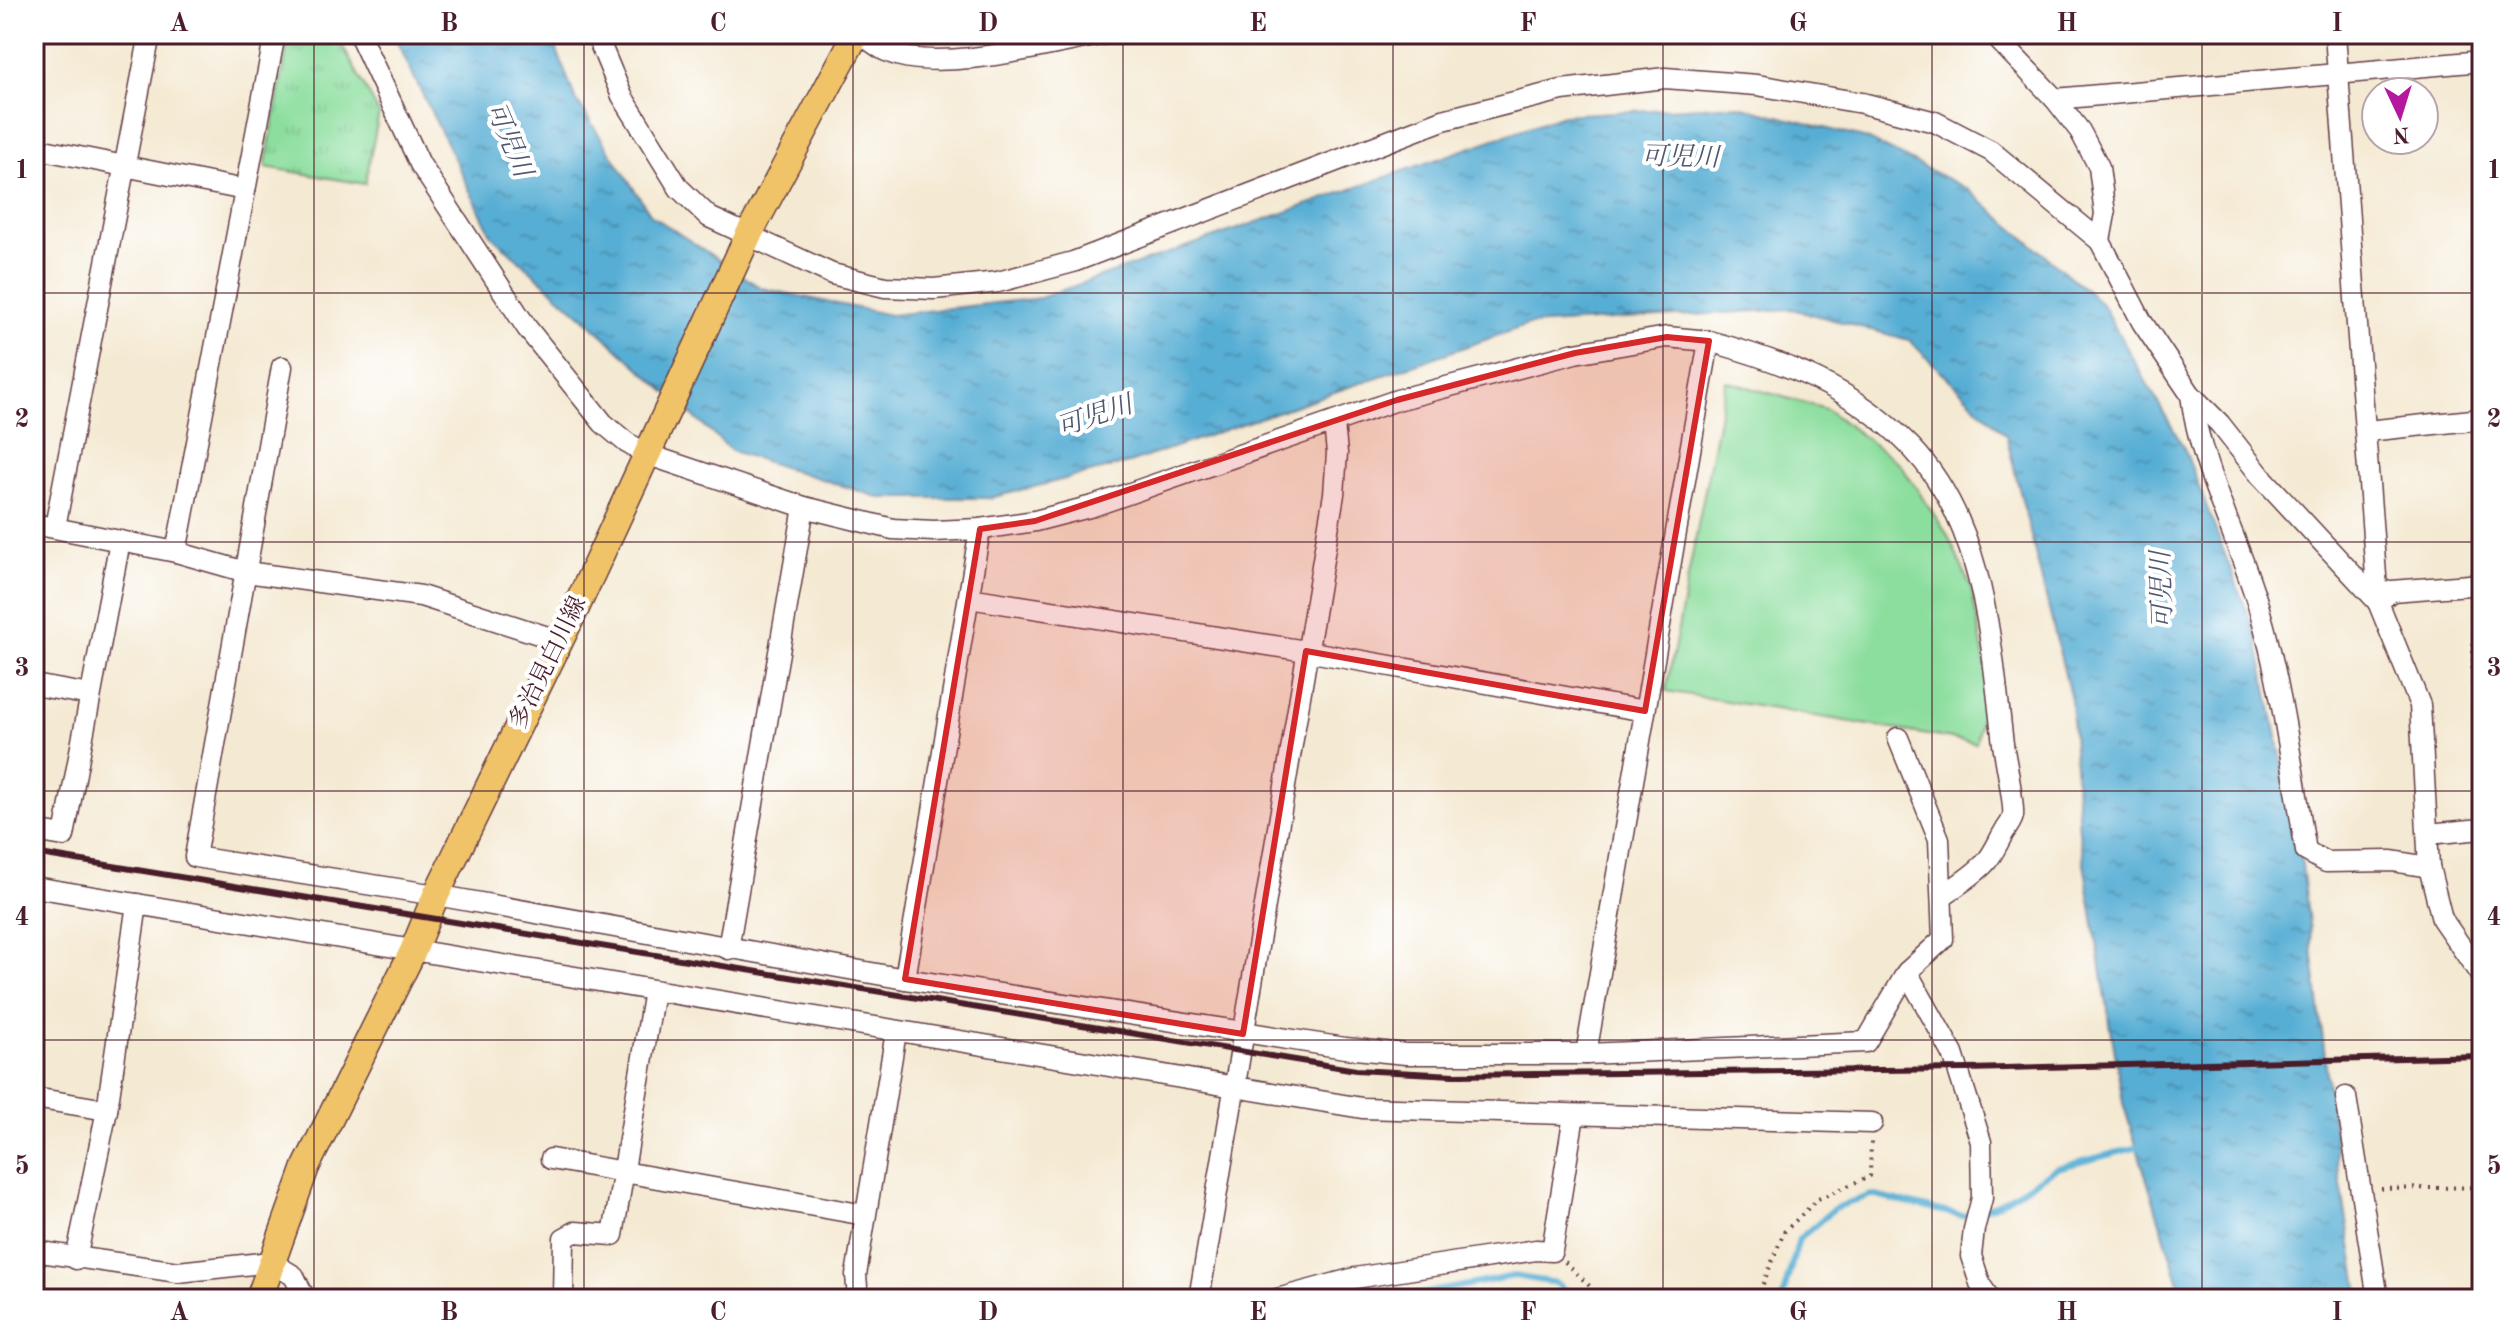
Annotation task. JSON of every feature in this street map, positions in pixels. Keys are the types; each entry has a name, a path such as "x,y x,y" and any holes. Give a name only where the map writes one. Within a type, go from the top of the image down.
{"main road":[{"name":"多治見白川線","path":"259,1299 306,1167 413,951 436,895 649,455 748,236 858,34"}],"street":[{"path":"55,527 150,34"},
{"path":"176,552 275,34"},
{"path":"359,34 420,164 527,328 603,423 627,443 649,455 804,507 893,529 980,529 1035,521 1093,506 1397,400 1575,353 1667,337 1709,341 1788,365 1824,381 1856,399 1913,448 1936,478 1953,508 1975,564 1988,632 2013,817 1987,862 1942,896"},
{"path":"596,34 622,96 679,188 709,217 832,274 885,287 934,289 998,282 1073,262 1443,120 1562,90 1665,78 1757,85 1862,103 1935,122 1991,151 2100,241 2142,322 2191,395 2220,424 2260,475 2378,602"},
{"path":"858,34 887,52 917,58 958,60 1105,34"},
{"path":"1993,34 2055,99 2080,131 2099,167 2105,214 2100,241"},
{"path":"2335,34 2378,602 2420,705 2429,867 2442,919 2482,977"},
{"path":"2055,99 2482,61"},
{"path":"34,148 245,190"},
{"path":"1586,1054 1709,341"},
{"path":"282,367 195,857 436,895 728,949 1243,1034 1406,1054 1586,1054 1866,1042 1907,972 1943,939 1939,839 1898,738"},
{"path":"2191,395 2195,428 2258,604 2275,668 2306,851 2326,862 2392,861 2429,867"},
{"path":"2367,431 2482,419"},
{"path":"1199,1299 1334,494 1337,453 1334,424"},
{"path":"728,949 804,507"},
{"path":"34,524 176,552 246,572 421,596 560,641"},
{"path":"905,979 980,529"},
{"path":"34,831 64,836 120,541"},
{"path":"2378,602 2392,591 2478,584"},
{"path":"969,598 1306,651 1645,711"},
{"path":"34,685 90,695"},
{"path":"2428,834 2482,829"},
{"path":"34,887 1362,1108 1872,1123"},
{"path":"76,1259 107,1110 137,904"},
{"path":"1907,972 1953,1054 1981,1142 1982,1198 1971,1256 1981,1286 1990,1299"},
{"path":"563,1299 564,1238 575,1232 613,1235 654,991"},
{"path":"858,1299 856,1275 896,1032"},
{"path":"2346,1097 2378,1299"},
{"path":"34,1098 107,1110"},
{"path":"1277,1299 1355,1278 1536,1250 1552,1251 1574,1115"},
{"path":"551,1159 865,1215"},
{"path":"34,1251 178,1272 271,1262 294,1276 304,1291 305,1299"}],"path":[{"path":"2478,584 2472,682 2482,754"},
{"path":"1757,1299 1784,1232 1818,1199 1870,1176 1872,1123"},
{"path":"2379,1189 2482,1187"},
{"path":"1552,1251 1603,1299"}],"highlighted area":[{"path":"1667,337 1709,341 1645,711 1306,651 1243,1034 905,979 980,529 1035,521 1397,400 1575,353"}],"green space":[{"path":"290,34 336,34 379,113 365,184 265,167"},
{"path":"1726,381 1826,409 1900,464 1947,534 1971,587 1988,679 1976,743 1666,691"}],"water":[{"name":"可児川","path":"393,34 551,34 575,98 651,215 761,288 890,315 1040,298 1563,115 1736,105 1867,139 1966,188 2101,303 2184,448 2256,635 2300,848 2338,1166 2360,1299 2184,1299 2123,1103 2079,832 2071,699 2006,435 1909,340 1792,309 1528,325 1129,463 990,498 881,498 732,451 492,236"}],"waterway":[{"path":"1984,1209 1998,1204 2057,1168 2142,1146"},
{"path":"1782,1299 1799,1239 1835,1208 1871,1195 1963,1216 1973,1213"},
{"path":"1395,1299 1514,1276 1556,1283 1576,1299"}],"railway":[{"path":"34,853 1356,1070 1454,1075 1968,1069 2482,1056"}]}
